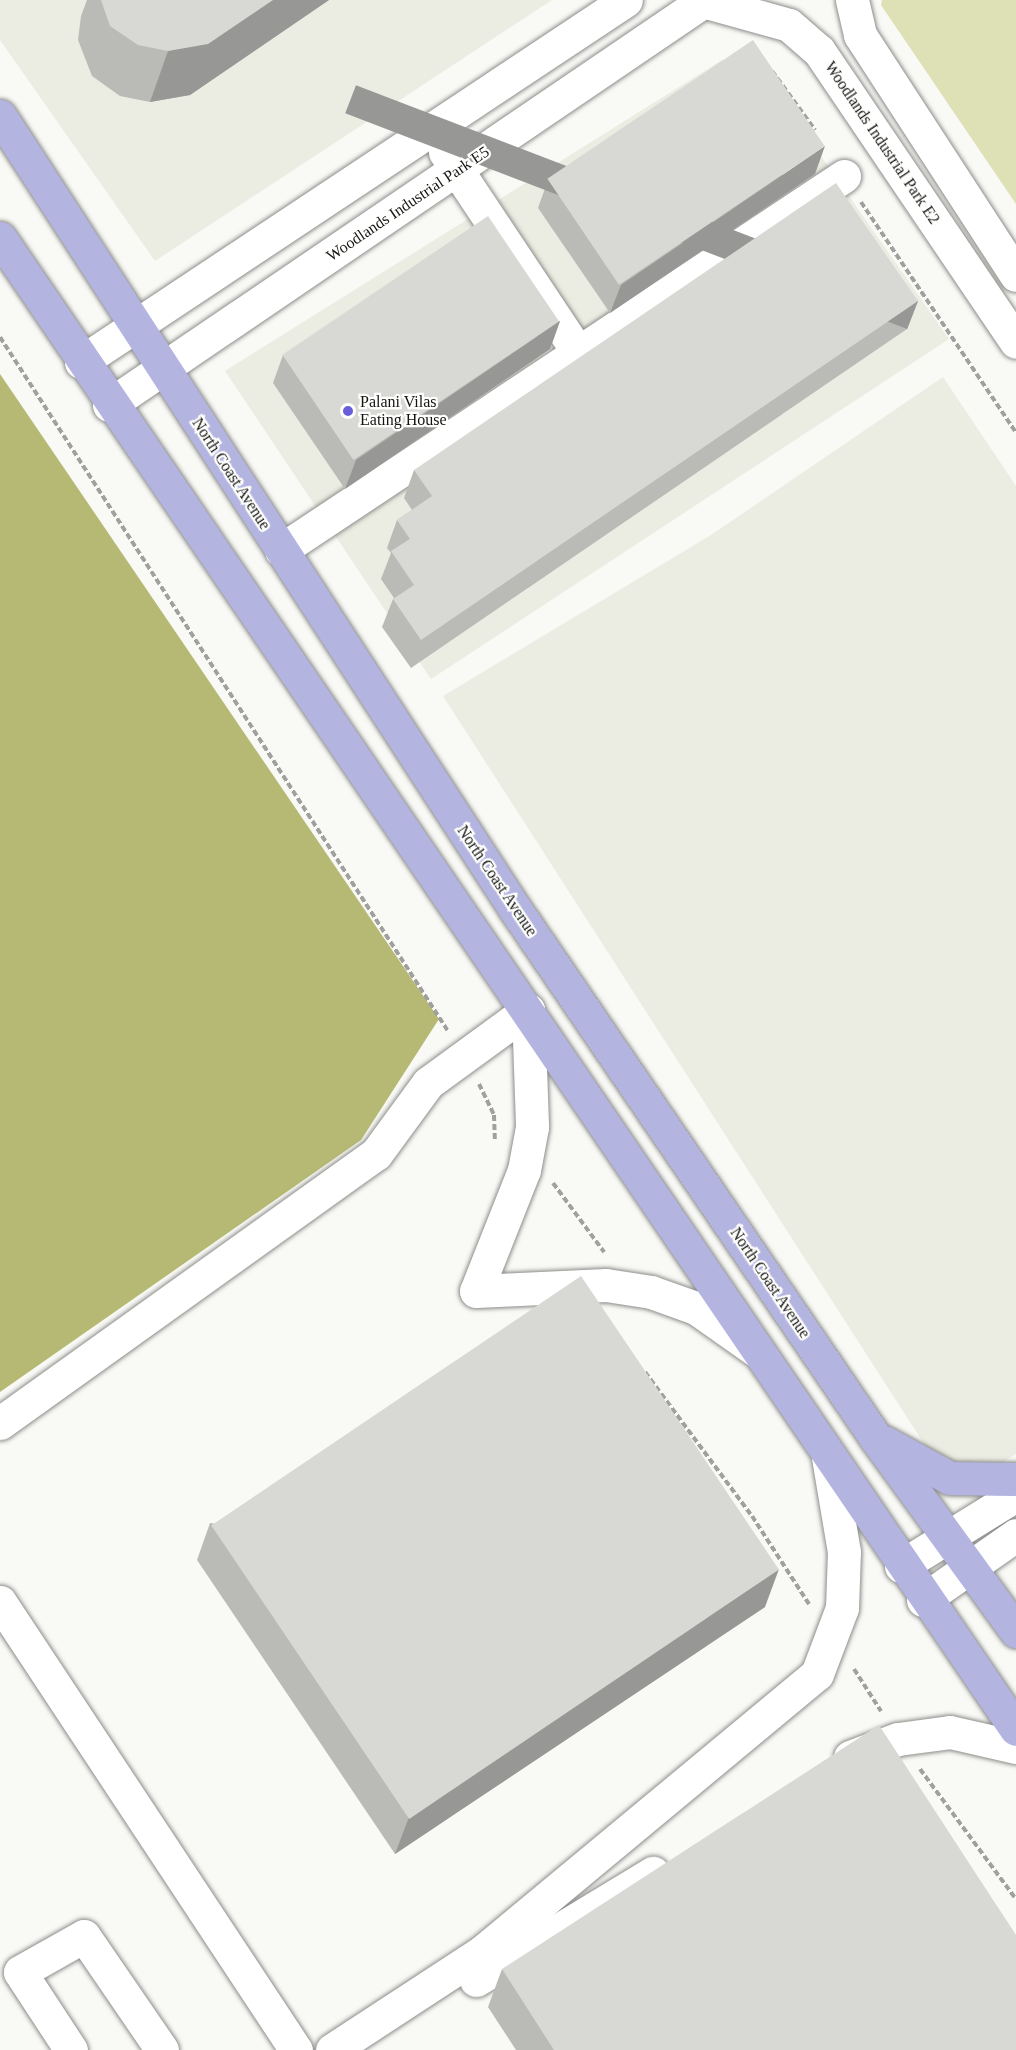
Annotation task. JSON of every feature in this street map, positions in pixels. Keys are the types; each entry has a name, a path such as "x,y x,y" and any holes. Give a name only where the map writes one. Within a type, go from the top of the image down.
{"main road":[{"name":"North Coast Avenue","path":"0,116 514,909 875,1437 951,1535 1016,1630"},
{"path":"0,238 109,405 528,1010 923,1600 1016,1729"},
{"path":"875,1437 950,1478 1016,1479"}],"street":[{"path":"81,362 134,325 433,133 626,0"},
{"path":"852,0 860,35 1016,275"},
{"name":"Woodlands Industrial Park E5","path":"109,405 457,171 704,1"},
{"name":"Woodlands Industrial Park E2","path":"704,1 789,25 819,51 1016,342"},
{"path":"525,69 551,107"},
{"path":"433,133 579,354"},
{"path":"281,550 844,176"},
{"path":"528,1010 532,1116 524,1170 476,1291 606,1285 651,1292 696,1308 759,1353"},
{"path":"0,1423 376,1154 428,1083 528,1010"},
{"path":"332,2050 482,1952 817,1674 842,1608 844,1552 828,1457"},
{"path":"901,1566 1016,1495"},
{"path":"923,1600 1016,1535"},
{"path":"0,1602 296,2050"},
{"path":"826,1771 867,1746 908,1737 950,1732 1016,1746"},
{"path":"372,2050 496,1966 682,1856"},
{"path":"71,2050 20,1972 84,1935 162,2050"}],"path":[{"path":"765,65 780,77 1016,433"}],"shaded area":[{"path":"0,0 552,0 155,261 0,40"},
{"path":"722,60 758,66 949,339 431,679 225,371"},
{"path":"943,377 1016,486 1016,1454 955,1492 443,696 711,535"}],"green space":[{"path":"882,0 1016,0 1016,204 881,5"},
{"path":"0,374 439,1019 361,1140 0,1392"}],"building":[{"path":"101,0 273,0 208,44 168,51 138,45 110,26"},
{"path":"753,40 825,146 619,285 547,179"},
{"path":"836,183 918,301 421,640 393,599 414,585 391,551 410,539 397,520 432,496 414,470"},
{"path":"488,216 559,321 353,460 282,355"},
{"path":"581,1276 779,1569 409,1819 211,1525"},
{"path":"879,1725 1016,1935 1016,2050 554,2050 502,1969"}],"place":[{"name":"Palani Vilas Eating House","path":"348,411"}]}
